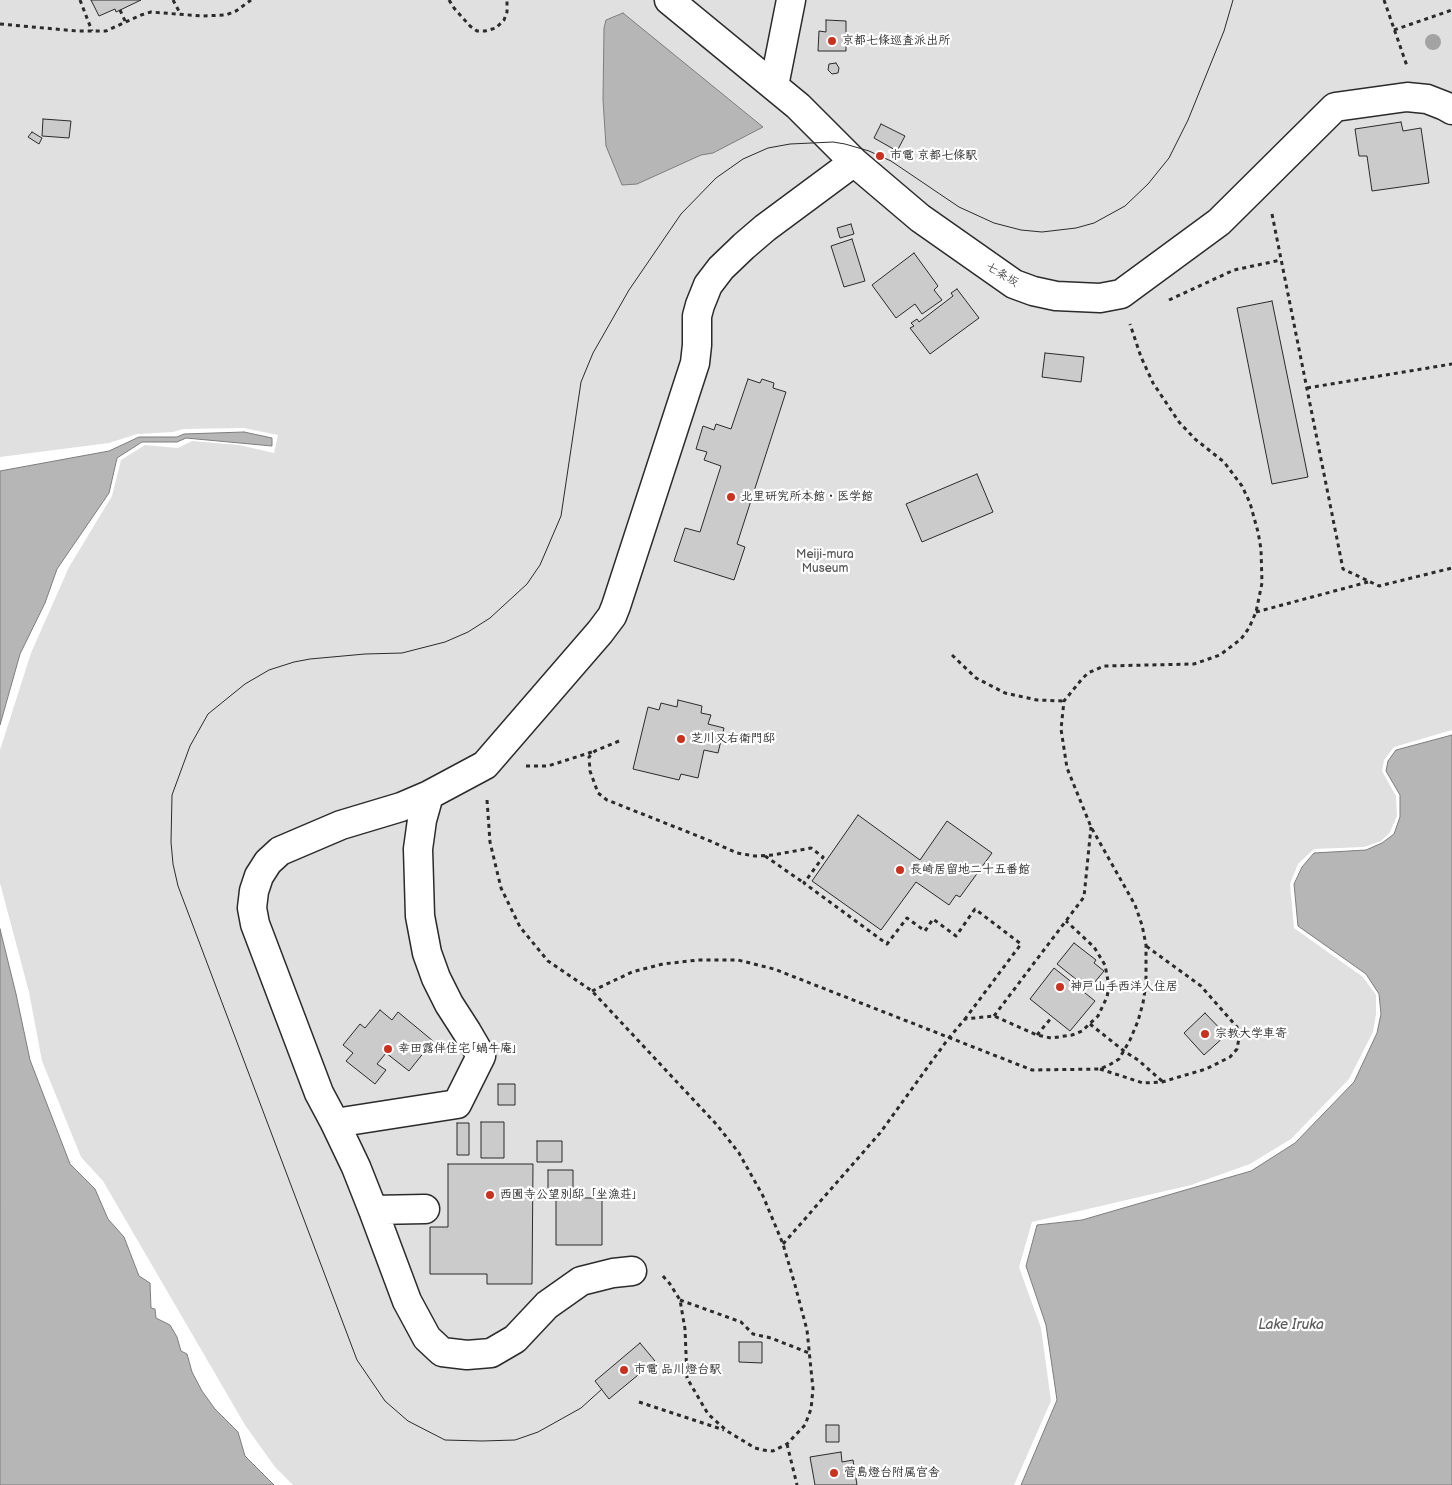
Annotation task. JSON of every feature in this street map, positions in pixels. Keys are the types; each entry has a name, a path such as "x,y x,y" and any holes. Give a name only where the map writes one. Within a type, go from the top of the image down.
{"lane":[{"name":"七条坂","path":"669,0 702,13 774,86 798,106 854,162 920,218 1014,284 1033,291 1056,296 1100,298 1121,294 1219,222 1335,108 1396,98 1418,98 1436,102 1452,110"},
{"path":"774,86 791,0"},
{"path":"632,1271 613,1273 581,1281 547,1305 515,1339 491,1352 467,1355 442,1352 426,1338 407,1301 374,1210 335,1123 319,1093 255,924 252,908 254,891 258,876 268,862 280,851 313,836 401,807 429,795 485,765 600,632 612,616 695,363 697,316 708,286 721,268 765,228 854,162"},
{"path":"335,1123 457,1104 481,1056 468,1032 449,1004 436,978 427,953 420,916 418,849 422,820 429,795"},
{"path":"374,1210 425,1209"}],"path":[{"path":"80,0 92,31"},
{"path":"173,0 181,16"},
{"path":"0,24 92,31 111,30 151,12 181,16 226,15 236,11 251,0"},
{"path":"449,0 470,26 477,30 491,31 504,20 507,12 507,0"},
{"path":"1384,0 1418,98"},
{"path":"120,10 126,23"},
{"path":"1394,30 1452,10"},
{"path":"1271,212 1343,570 1379,586 1452,568"},
{"path":"1165,302 1234,270 1280,260"},
{"path":"1100,1069 1119,1059 1138,1022 1146,984 1146,945 1135,905 1092,827 1067,768 1060,729 1064,701 1088,673 1104,666 1194,664 1220,655 1241,639 1249,628 1256,612 1262,583 1261,549 1250,503 1242,486 1224,462 1195,440 1179,422 1153,383 1141,357 1121,294"},
{"path":"1306,388 1452,364"},
{"path":"1256,612 1368,582"},
{"path":"952,655 976,678 1005,693 1037,700 1064,701"},
{"path":"620,741 548,766 485,765 490,842 501,888 520,927 548,961 592,991 717,1125 739,1153 763,1196 783,1244 807,1330 814,1389 811,1409 805,1426 787,1444 773,1451 763,1450 755,1448 727,1431 708,1414 687,1378 685,1329 680,1300 741,1322 753,1334 772,1338 809,1353"},
{"path":"595,751 589,757 590,771 598,793 607,800 737,853 765,856 811,848 823,857 804,883"},
{"path":"994,1016 1084,897 1092,827"},
{"path":"765,856 887,944 907,918 925,931 933,919 956,936 975,909 1021,944 966,1019 948,1039 880,1133 783,1244"},
{"path":"966,1019 994,1016 1037,1035 1051,1038 1062,1037 1082,1030 1090,1024 1103,1007 1109,986 1108,975 1100,955 1094,947 1066,921"},
{"path":"592,991 632,972 663,964 698,960 738,960 774,969 948,1039 1032,1070 1100,1069 1143,1083 1162,1082 1206,1070 1230,1057 1237,1049 1237,1027 1201,986 1146,945"},
{"path":"1037,1035 1052,1017"},
{"path":"1090,1024 1138,1060 1162,1082"},
{"path":"639,1402 727,1431"},
{"path":"787,1444 796,1485"}],"green space":[{"name":"Meiji-mura Museum","path":"0,0 1452,0 1452,730 1394,747 1384,760 1382,771 1396,796 1397,816 1390,832 1381,841 1364,847 1314,849 1298,864 1290,884 1294,928 1363,977 1376,995 1376,1014 1373,1032 1349,1079 1291,1139 1250,1164 1191,1185 1032,1222 1019,1267 1041,1328 1051,1401 1014,1485 293,1485 275,1467 245,1425 103,1181 81,1157 42,1061 29,992 0,883 0,750 31,653 69,567 112,496 121,460 145,445 178,448 192,441 239,445 274,453 278,435 244,428 183,429 173,432 137,434 109,443 0,457"}],"water":[{"path":"623,13 763,127 713,153 701,155 637,184 622,185 606,146 603,100 604,28 606,20"},
{"path":"244,432 272,438 272,446 186,438 177,442 142,442 117,458 109,493 57,569 45,603 20,654 0,725 0,471 109,451 139,437 177,437 184,434"},
{"name":"Lake Iruka","path":"1452,735 1452,1485 1021,1485 1057,1400 1046,1325 1026,1266 1037,1225 1082,1220 1251,1171 1295,1143 1354,1082 1377,1033 1381,1014 1379,994 1366,974 1298,926 1294,884 1302,867 1314,853 1366,850 1382,843 1394,834 1400,817 1400,795 1386,771 1388,761 1396,750"},
{"path":"0,929 30,1060 70,1164 95,1189 108,1219 124,1237 139,1276 150,1283 151,1308 155,1309 156,1318 170,1325 177,1337 181,1351 187,1354 192,1372 202,1391 215,1409 238,1432 245,1456 274,1485 0,1485"}],"building":[{"path":"91,0 141,0 116,12 115,9 99,16"},
{"name":"京都七條巡査派出所","path":"826,20 846,21 846,51 818,51 819,31 826,32"},
{"path":"836,63 839,68 838,73 832,74 828,70 829,64"},
{"path":"43,119 71,121 69,138 42,136"},
{"path":"1401,122 1403,131 1421,128 1429,183 1372,191 1367,156 1359,156 1355,129"},
{"path":"881,124 905,136 897,151 874,138"},
{"path":"32,132 42,138 39,144 28,137"},
{"path":"851,224 854,234 840,238 837,228"},
{"path":"852,239 865,281 844,287 831,246"},
{"path":"914,253 938,286 934,290 942,300 922,314 915,304 896,318 872,285"},
{"path":"957,289 979,318 930,354 910,328 914,326 911,323 917,319 919,322 953,296 951,293"},
{"path":"1272,301 1308,477 1272,484 1237,308"},
{"path":"1045,353 1084,357 1081,382 1042,377"},
{"name":"北里研究所本館・医学館","path":"748,379 760,383 762,379 774,383 773,388 786,392 737,544 745,547 734,580 674,561 685,528 700,532 721,466 704,460 707,452 696,449 703,426 714,430 716,424 731,429"},
{"path":"977,474 993,512 922,542 906,504"},
{"name":"芝川又右衛門邸","path":"678,700 702,706 701,713 711,715 708,724 724,728 718,753 704,750 698,778 681,774 679,780 633,769 648,707 659,710 661,703 677,707"},
{"name":"長崎居留地二十五番館","path":"858,815 920,860 947,821 992,853 960,897 956,895 949,905 916,882 881,930 812,881"},
{"name":"神戸山手西洋人住居","path":"1074,943 1096,960 1094,963 1104,971 1089,989 1084,985 1080,989 1095,1001 1070,1031 1030,999 1054,968 1074,984 1077,980 1057,964"},
{"name":"幸田露伴住宅｢蝸牛庵｣","path":"380,1010 392,1020 398,1012 433,1041 409,1071 386,1053 377,1064 386,1070 375,1084 346,1061 353,1053 343,1045 360,1024 365,1028"},
{"name":"宗教大学車寄","path":"1205,1013 1226,1035 1204,1055 1184,1033"},
{"path":"498,1084 515,1084 515,1105 498,1105"},
{"path":"481,1122 504,1122 504,1158 481,1158"},
{"path":"457,1123 469,1123 469,1155 457,1155"},
{"path":"537,1141 562,1141 562,1162 537,1162"},
{"name":"西園寺公望別邸「坐漁荘」","path":"448,1164 533,1164 532,1284 487,1284 487,1274 430,1274 430,1227 448,1227"},
{"path":"548,1170 573,1170 573,1189 548,1189"},
{"path":"556,1198 602,1198 602,1245 556,1245"},
{"path":"739,1342 762,1342 762,1363 739,1362"},
{"path":"640,1343 655,1361 609,1399 595,1381"},
{"path":"826,1425 839,1425 839,1442 826,1442"},
{"name":"菅島燈台附属官舎","path":"841,1452 842,1462 853,1460 857,1485 815,1485 810,1457"}],"tram line":[{"path":"602,1389 581,1408 538,1432 515,1440 445,1440 408,1421 385,1401 357,1360 178,886 171,842 172,795 190,746 208,714 245,684 269,670 310,659 402,653 445,642 468,632 490,618 527,584 540,565 561,516 581,382 593,353 629,290 681,214 716,178 743,159 768,148 790,144 833,142 869,151 891,161 959,207 994,223 1021,230 1042,232 1076,228 1094,223 1125,206 1148,184 1169,158 1188,120 1224,31 1233,0"}],"place":[{"name":"京都七條巡査派出所","path":"832,41"},
{"name":"市電 京都七條駅","path":"880,156"},
{"name":"北里研究所本館・医学館","path":"731,497"},
{"name":"芝川又右衛門邸","path":"681,739"},
{"name":"長崎居留地二十五番館","path":"900,870"},
{"name":"神戸山手西洋人住居","path":"1060,987"},
{"name":"宗教大学車寄","path":"1205,1034"},
{"name":"幸田露伴住宅｢蝸牛庵｣","path":"388,1049"},
{"name":"西園寺公望別邸「坐漁荘」","path":"490,1195"},
{"name":"市電 品川燈台駅","path":"624,1370"},
{"name":"菅島燈台附属官舎","path":"834,1473"}]}
